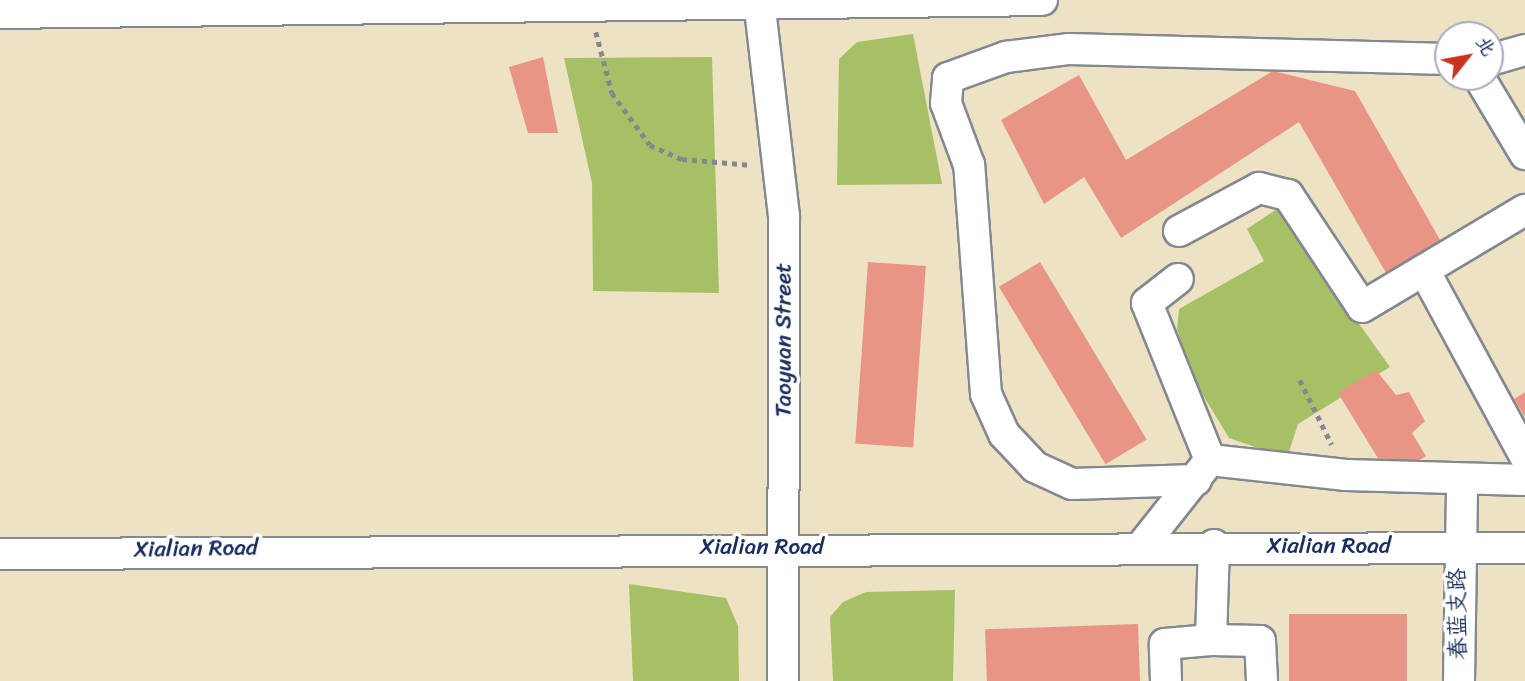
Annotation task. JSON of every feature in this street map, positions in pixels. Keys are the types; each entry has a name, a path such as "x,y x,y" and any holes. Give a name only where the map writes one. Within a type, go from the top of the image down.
{"street":[{"path":"0,13 466,4 590,8 1042,0"},
{"name":"Taoyuan Street","path":"760,3 778,166 783,681"},
{"path":"1434,59 1069,49 1006,57 948,78 946,103 969,165 986,394 1004,434 1035,467 1072,484 1203,470 1525,480"},
{"path":"1504,56 1525,50"},
{"path":"1487,91 1525,154"},
{"path":"1180,232 1259,188 1288,195 1362,307 1525,211"},
{"path":"1424,270 1525,456"},
{"path":"1178,279 1147,303 1203,470"},
{"path":"1141,547 1203,470"},
{"name":"春蓝支路","path":"1458,681 1457,547 1462,480"},
{"path":"1211,640 1214,545"},
{"name":"Xialian Road","path":"0,554 1214,545 1525,548"},
{"path":"1166,681 1165,644 1211,640 1260,641 1262,681"}],"path":[{"path":"590,8 612,93 650,145 682,159 778,166"},
{"path":"1300,380 1346,475"}],"green space":[{"path":"913,34 942,184 837,185 839,59 857,42"},
{"path":"712,57 719,293 593,291 592,183 564,58"},
{"path":"1277,209 1390,367 1298,424 1287,458 1229,438 1192,377 1177,329 1179,309 1264,261 1247,229"},
{"path":"629,584 726,598 738,626 739,681 633,681"},
{"path":"955,590 953,681 833,681 830,617 843,602 866,592"}],"building":[{"path":"543,57 558,133 528,133 509,67"},
{"path":"1273,71 1355,91 1451,259 1397,292 1299,122 1121,238 1084,177 1044,204 1001,120 1079,75 1126,160"},
{"path":"868,262 926,266 913,448 855,444"},
{"path":"1040,262 1147,439 1105,464 999,287"},
{"path":"1376,370 1396,395 1409,392 1425,421 1412,433 1426,456 1390,478 1338,393"},
{"path":"1525,392 1525,417 1514,399"},
{"path":"1289,614 1407,614 1407,681 1289,681"},
{"path":"1138,624 1140,681 987,681 985,629"}]}
